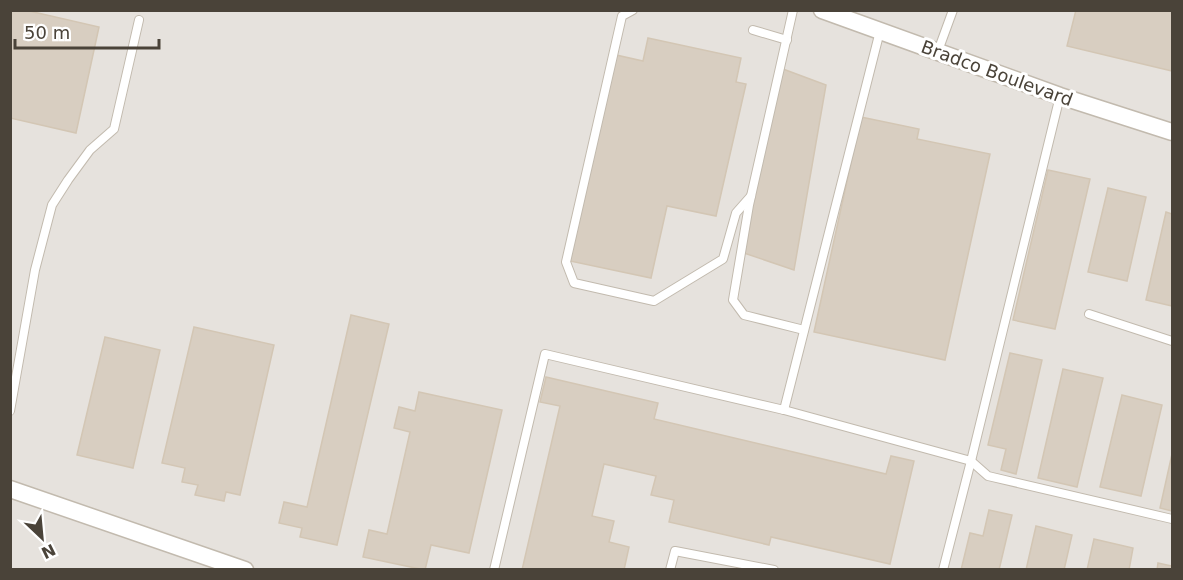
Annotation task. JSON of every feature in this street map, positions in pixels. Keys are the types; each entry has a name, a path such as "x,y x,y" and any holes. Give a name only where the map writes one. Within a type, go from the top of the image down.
{"street":[{"name":"Bradco Boulevard","path":"822,10 1060,96 1173,132"},
{"path":"10,489 245,570"}],"lane":[{"path":"633,10 622,16 566,262 574,283 654,301 723,260 736,213 751,196"},
{"path":"794,10 751,196 733,300 744,315 804,330"},
{"path":"938,51 953,10"},
{"path":"10,411 35,270 52,205 90,150 114,129 138,20"},
{"path":"753,30 787,40"},
{"path":"784,410 880,31"},
{"path":"942,570 971,461 1060,96"},
{"path":"1089,314 1173,341"},
{"path":"494,570 544,354 784,410 971,461 988,476 1173,519"},
{"path":"670,570 675,551 774,570"}],"shaded area":[{"path":"11,11 1172,11 1172,569 11,569"}],"building":[{"path":"10,10 25,10 99,27 76,133 10,118"},
{"path":"1076,10 1172,10 1172,71 1067,46"},
{"path":"648,38 741,58 736,82 746,84 716,216 667,206 651,278 570,261 616,55 643,61"},
{"path":"783,69 826,85 794,270 741,252"},
{"path":"861,117 919,129 917,139 990,154 945,360 814,332"},
{"path":"1048,170 1090,179 1055,329 1013,320"},
{"path":"1108,188 1146,197 1127,281 1088,272"},
{"path":"1166,212 1172,214 1172,306 1146,300"},
{"path":"351,315 389,324 337,545 300,537 302,528 279,523 284,502 307,507"},
{"path":"194,327 274,345 240,495 226,492 224,501 195,495 198,485 182,482 185,468 162,463"},
{"path":"105,337 160,350 133,468 77,455"},
{"path":"1010,353 1042,360 1016,474 1001,470 1006,449 988,445"},
{"path":"1063,369 1103,378 1077,487 1038,478"},
{"path":"546,377 658,403 654,419 886,474 891,456 914,461 890,564 771,537 769,545 669,522 674,500 651,495 656,476 604,464 592,516 614,521 609,542 629,547 624,570 522,570 560,406 540,402"},
{"path":"419,392 502,410 469,553 431,545 425,570 363,557 369,530 387,534 410,432 394,428 399,407 415,411"},
{"path":"1122,395 1162,405 1141,496 1100,487"},
{"path":"1172,454 1172,511 1160,508"},
{"path":"989,510 1012,515 999,570 961,570 970,533 983,536"},
{"path":"1036,526 1072,535 1064,570 1026,570"},
{"path":"1094,539 1133,548 1129,570 1087,570"},
{"path":"1158,563 1172,566 1172,570 1157,570"}]}
